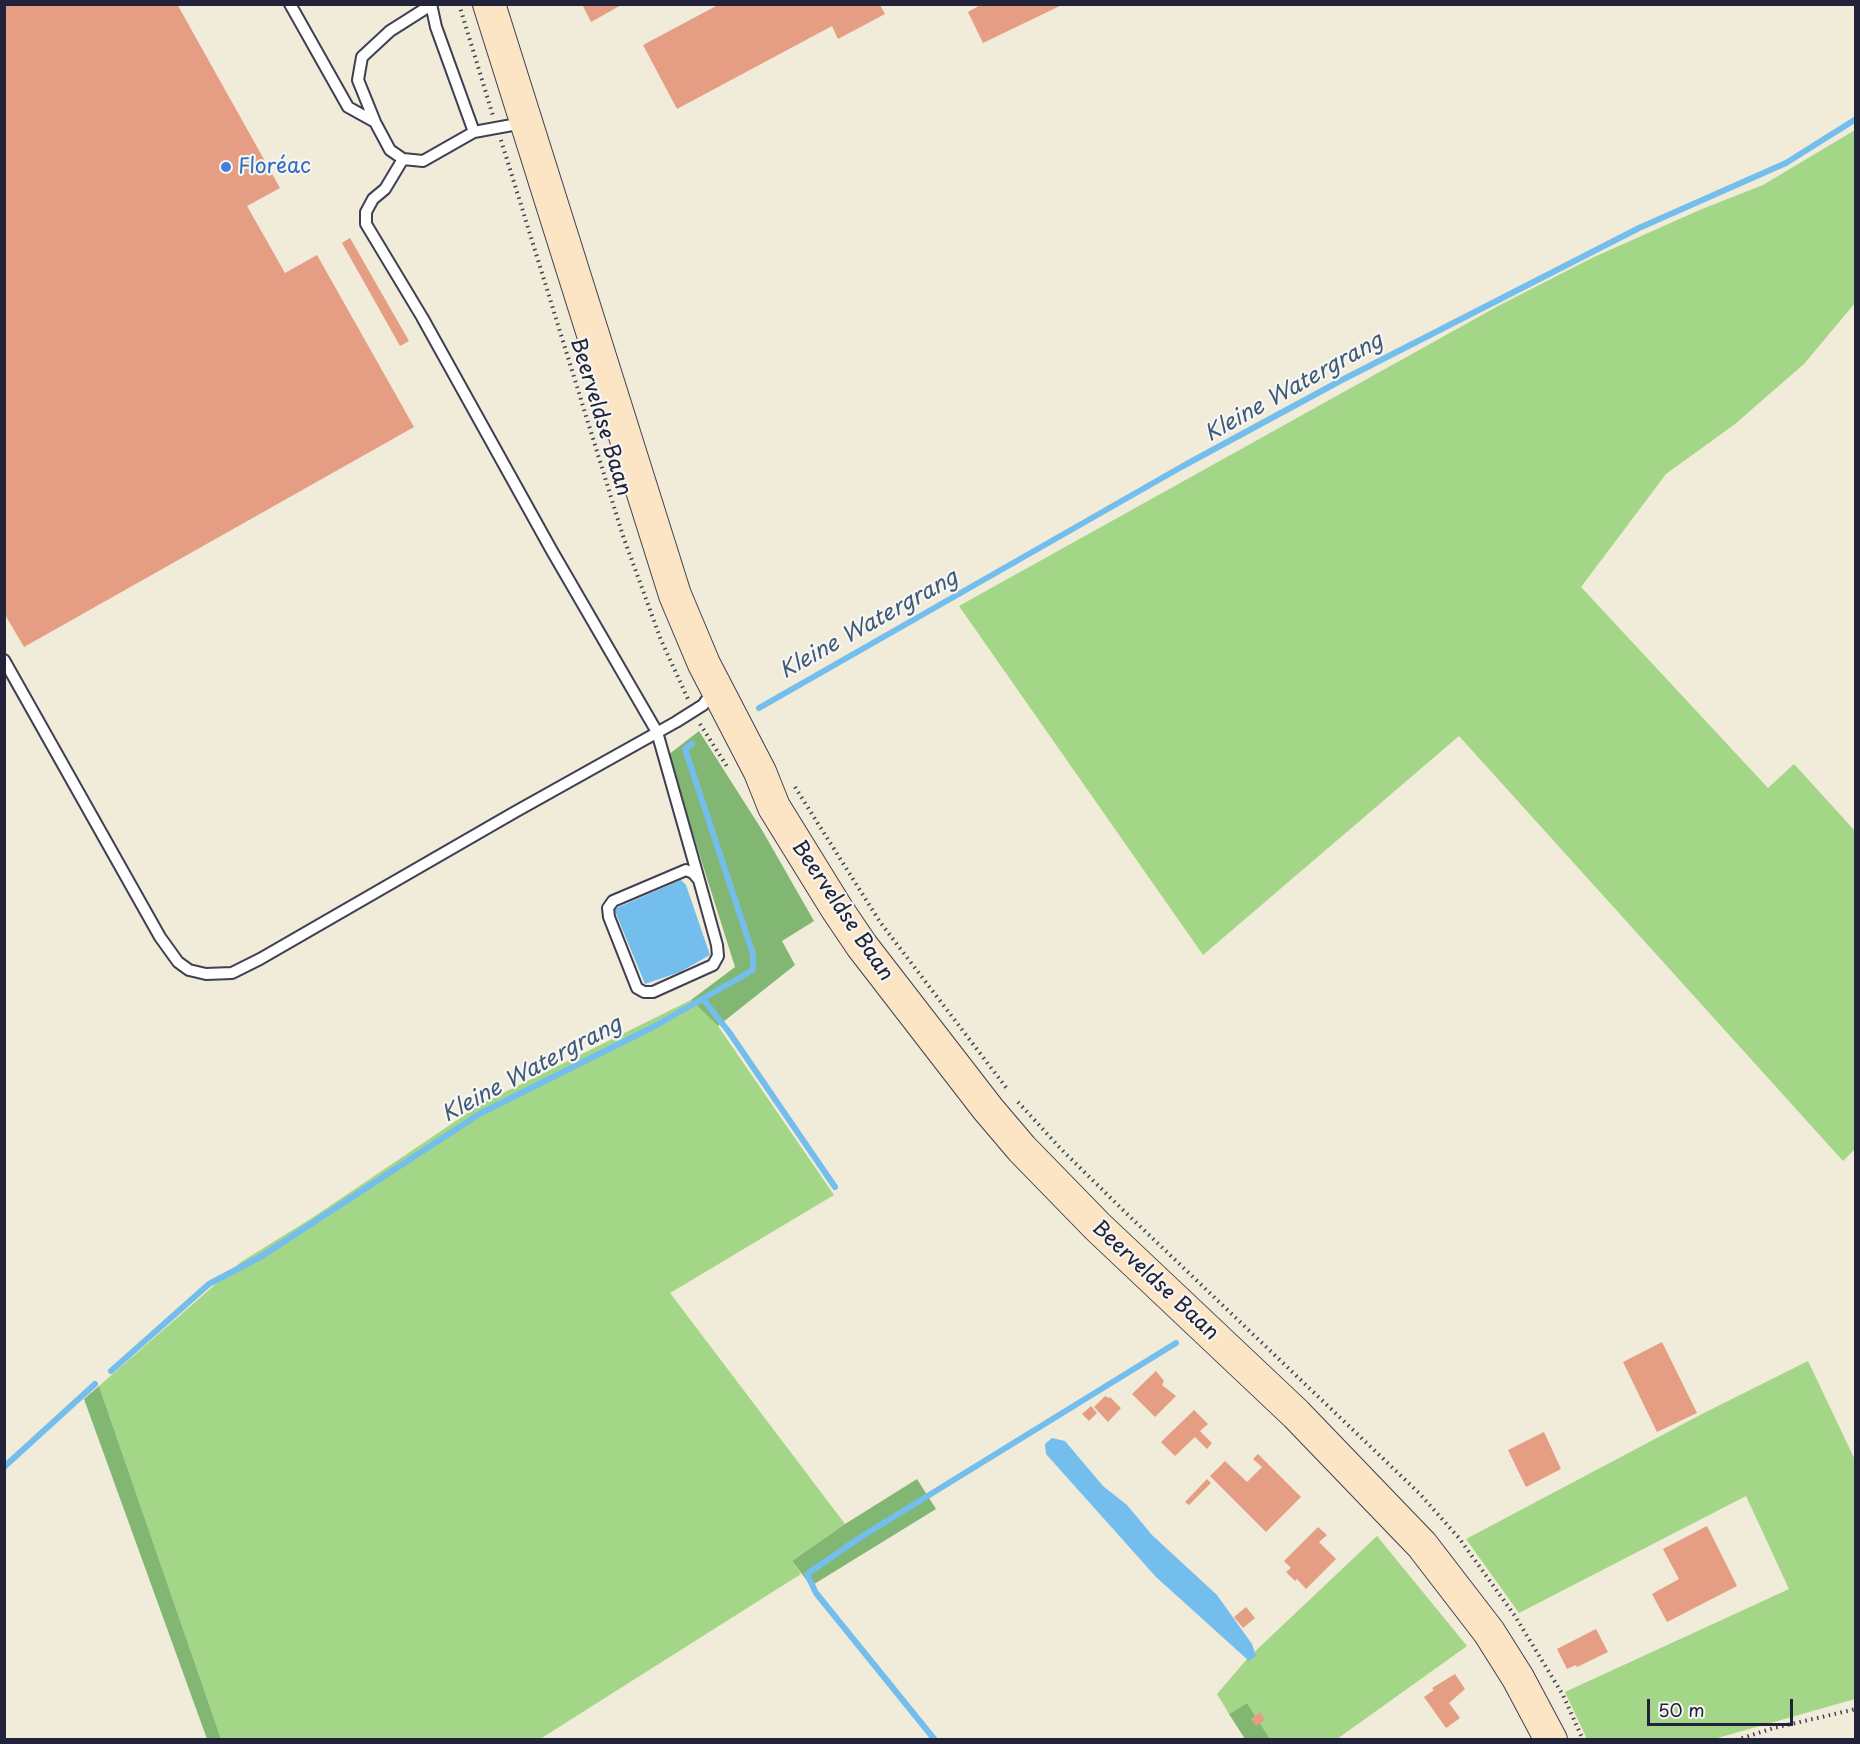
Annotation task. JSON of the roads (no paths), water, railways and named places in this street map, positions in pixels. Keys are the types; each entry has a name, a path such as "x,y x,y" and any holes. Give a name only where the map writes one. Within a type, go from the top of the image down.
{"main road":[{"name":"Beerveldse Baan","path":"472,4 518,124 709,697 760,772 774,807 837,909 862,946 988,1109 1022,1149 1098,1227 1344,1461 1422,1545 1490,1632 1551,1740"},
{"name":"Beerveldse Baan","path":"489,4 518,124"}],"lane":[{"path":"290,4 348,107 375,122"},
{"path":"474,132 436,27 431,5 390,31 362,57 358,80 375,122 390,150 403,159 423,161 474,132 518,124"},
{"path":"403,159 385,189 373,199 366,212 366,224 422,317 552,551 657,732 699,880 717,945 718,956 713,965 653,992 644,992 638,988 609,917 608,908 613,901 686,870 693,873 699,880"},
{"path":"4,660 160,937 178,962 189,970 206,974 232,973 260,959 657,732 709,697"}],"water":[{"path":"681,880 686,885 710,955 680,972 645,984 614,909"},
{"path":"1052,1438 1065,1441 1103,1486 1127,1505 1152,1535 1217,1595 1252,1644 1256,1656 1249,1661 1156,1577 1046,1454 1045,1444"}],"waterway":[{"name":"Kleine Watergrang","path":"759,708 1183,466 1340,381 1639,228 1786,163 1856,119"},
{"name":"Kleine Watergrang","path":"111,1371 209,1284 262,1256 481,1113 653,1027 753,970 753,954 685,749 692,744"},
{"path":"703,999 729,1032 835,1187"},
{"path":"935,1740 816,1593 807,1574 861,1537 1176,1343"},
{"name":"Kleine Watergrang","path":"4,1467 95,1384"}],"place":[{"name":"Floréac","path":"226,167"}]}
